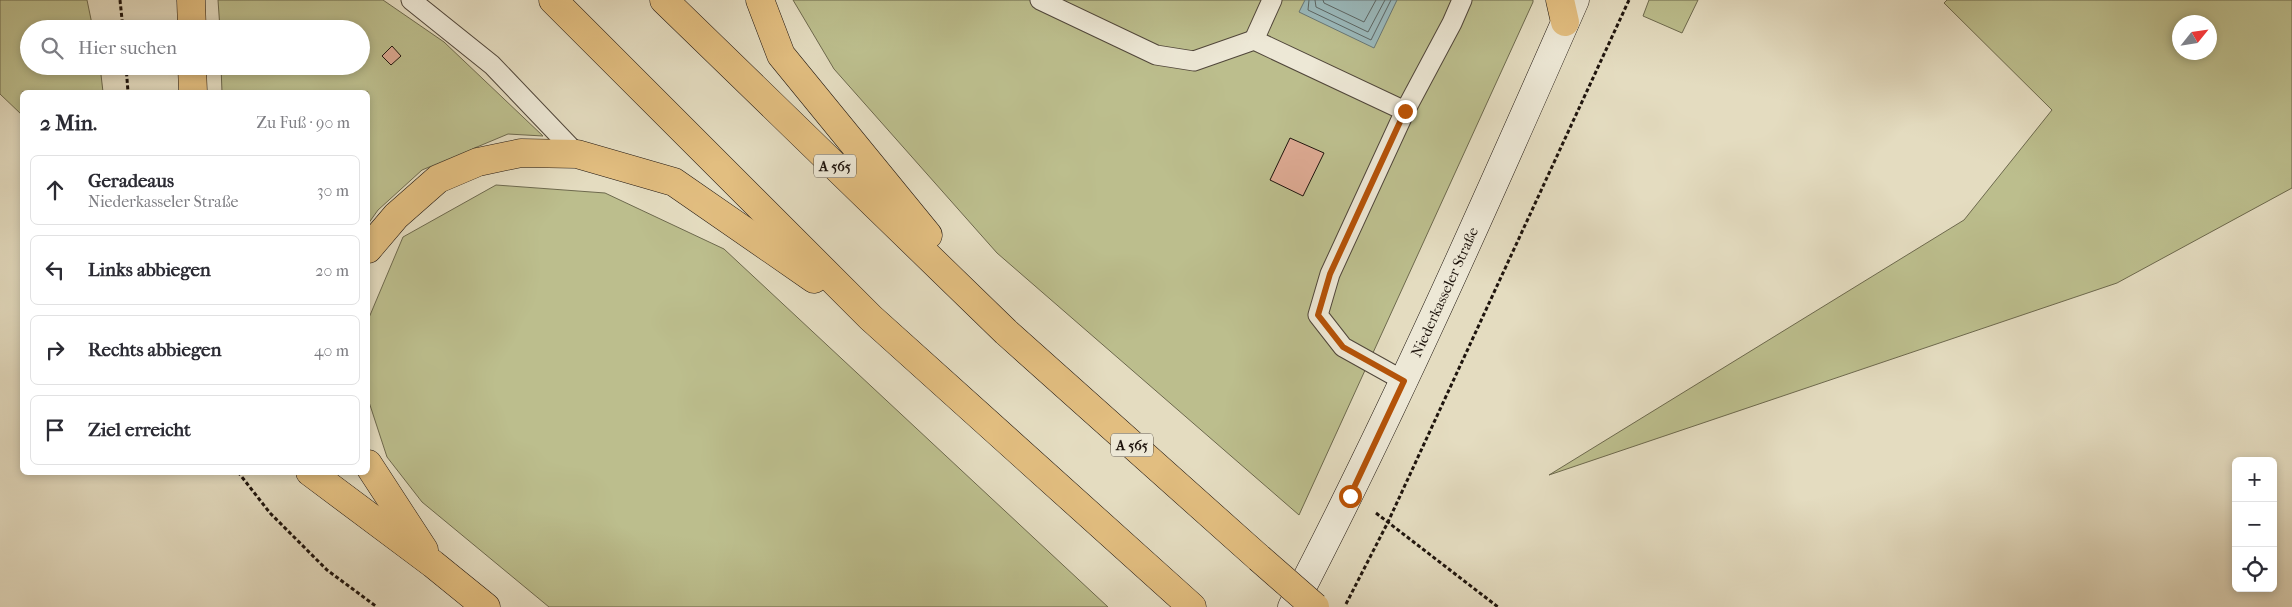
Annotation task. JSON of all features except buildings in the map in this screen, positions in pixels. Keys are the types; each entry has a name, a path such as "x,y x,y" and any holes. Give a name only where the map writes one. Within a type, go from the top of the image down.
{"highway":[{"path":"191,0 192,20"},
{"path":"553,0 871,318 1192,607"},
{"name":"A 565","path":"664,0 1006,332 1315,607"},
{"path":"760,0 781,54 1006,332"},
{"path":"192,75 193,90"},
{"path":"370,247 396,216 438,179 478,162 521,153 577,154 674,182 871,318"},
{"path":"370,467 432,564"},
{"path":"314,475 486,607"}],"main road":[{"name":"Niederkasseler Straße","path":"1292,607 1350,496 1460,261 1567,7"}],"lane":[{"path":"411,0 492,65 577,154"},
{"path":"1040,0 1156,54 1194,61 1254,40 1405,111"},
{"path":"1254,40 1272,0"},
{"path":"1404,381 1343,347 1318,315 1330,274 1405,111 1452,23 1462,0"}],"path":[{"path":"120,0 122,20"},
{"path":"1345,607 1388,522 1629,0"},
{"path":"127,75 128,90"},
{"path":"240,475 270,513 327,570 377,607"},
{"path":"1350,496 1388,522 1498,607"}],"green space":[{"path":"0,0 87,0 91,20 20,20 20,75 101,75 103,90 20,90 20,113 0,94"},
{"path":"218,0 383,0 444,42 543,136 508,134 422,170 378,210 370,221 370,90 222,90 221,75 370,75 370,20 219,20"},
{"path":"793,0 1533,0 1533,2 1299,515 997,253 834,69"},
{"path":"1649,0 1698,0 1682,33 1643,16"},
{"path":"1947,0 2292,0 2292,188 2117,283 1549,475 1964,220 2052,110 1944,3"},
{"path":"496,185 605,193 724,249 1108,607 549,607 422,502 387,457 370,405 370,315 403,237"}],"water":[{"path":"1305,0 1397,0 1374,48 1299,12"}],"route":[{"path":"1350,496 1404,381 1343,347 1318,315 1330,274 1405,111"}]}
